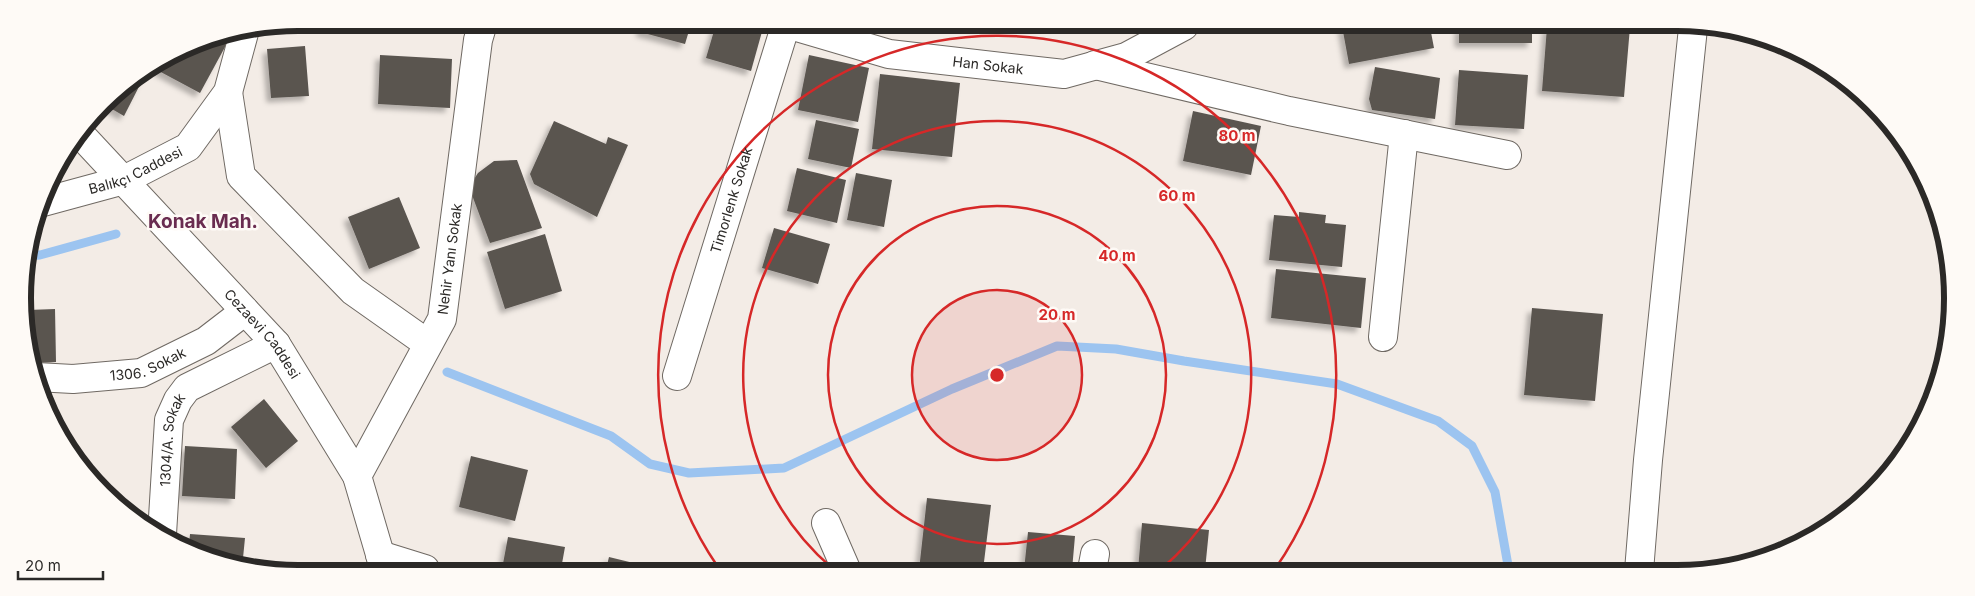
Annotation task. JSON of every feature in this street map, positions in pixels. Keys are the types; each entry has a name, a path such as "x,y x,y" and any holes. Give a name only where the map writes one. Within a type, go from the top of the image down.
{"street":[{"name":"Nehir Yanı Sokak","path":"357,476 442,319 481,31"},
{"name":"Timorlenk Sokak","path":"677,376 785,31"},
{"name":"Han Sokak","path":"811,31 889,54 1064,74 1126,56 1174,31"},
{"path":"1639,565 1648,460 1693,32"},
{"name":"Balıkçı Caddesi","path":"50,200 124,180 188,147 228,92 243,37"},
{"path":"1095,65 1289,111 1507,155"},
{"path":"228,92 241,176 353,291 428,344"},
{"path":"1383,337 1404,134"},
{"name":"Cezaevi Caddesi","path":"84,138 276,344 357,476 382,562"},
{"name":"1306. Sokak","path":"43,377 73,379 141,373 206,341 245,311"},
{"name":"1304/A. Sokak","path":"162,527 169,420 178,400 187,388 276,344"},
{"path":"826,523 844,565"},
{"path":"382,562 404,565"}],"building":[{"path":"640,31 689,31 685,44"},
{"path":"714,31 762,31 751,71 706,58"},
{"path":"1343,31 1431,31 1434,48 1349,64"},
{"path":"1459,31 1532,31 1532,43 1459,43"},
{"path":"1547,31 1630,31 1624,97 1542,91"},
{"path":"229,40 200,93 159,71 180,59"},
{"path":"305,46 309,96 271,98 267,49"},
{"path":"380,55 452,59 450,108 378,104"},
{"path":"809,55 869,68 858,122 798,110"},
{"path":"1375,67 1440,78 1435,119 1372,110 1369,99"},
{"path":"1459,70 1528,75 1524,129 1455,125"},
{"path":"880,74 960,83 952,157 872,149"},
{"path":"141,82 124,116 110,108"},
{"path":"1193,111 1261,126 1251,175 1183,161"},
{"path":"816,120 859,129 851,168 808,159"},
{"path":"554,121 606,144 608,137 628,145 597,217 534,184 530,174"},
{"path":"517,160 542,228 490,243 469,187 478,173 494,161"},
{"path":"797,168 846,180 837,223 787,211"},
{"path":"856,173 892,180 884,227 847,220"},
{"path":"399,197 420,248 369,269 348,217"},
{"path":"1299,212 1326,215 1325,223 1346,225 1342,267 1269,260 1274,215 1299,217"},
{"path":"774,228 830,244 818,284 762,268"},
{"path":"545,234 562,291 505,309 487,252"},
{"path":"1276,269 1366,278 1361,328 1271,318"},
{"path":"1532,308 1603,314 1595,401 1524,395"},
{"path":"55,309 56,362 39,363 32,310"},
{"path":"264,399 298,441 266,468 231,427"},
{"path":"185,446 237,449 235,499 182,496"},
{"path":"471,456 528,470 515,521 459,507"},
{"path":"927,498 991,505 984,565 920,565"},
{"path":"1142,523 1209,530 1206,565 1138,565"},
{"path":"1028,532 1075,536 1072,565 1025,565"},
{"path":"190,534 245,538 243,559 212,551 189,541"},
{"path":"508,537 565,547 562,565 503,565"},
{"path":"609,557 642,565 607,565"}],"waterway":[{"path":"35,255 116,234"},
{"path":"447,372 611,436 650,464 689,473 784,468 952,389 1057,346 1116,349 1337,384 1438,421 1472,446 1495,492 1508,565"}],"district":[{"name":"Konak Mah.","path":"203,221"}]}
